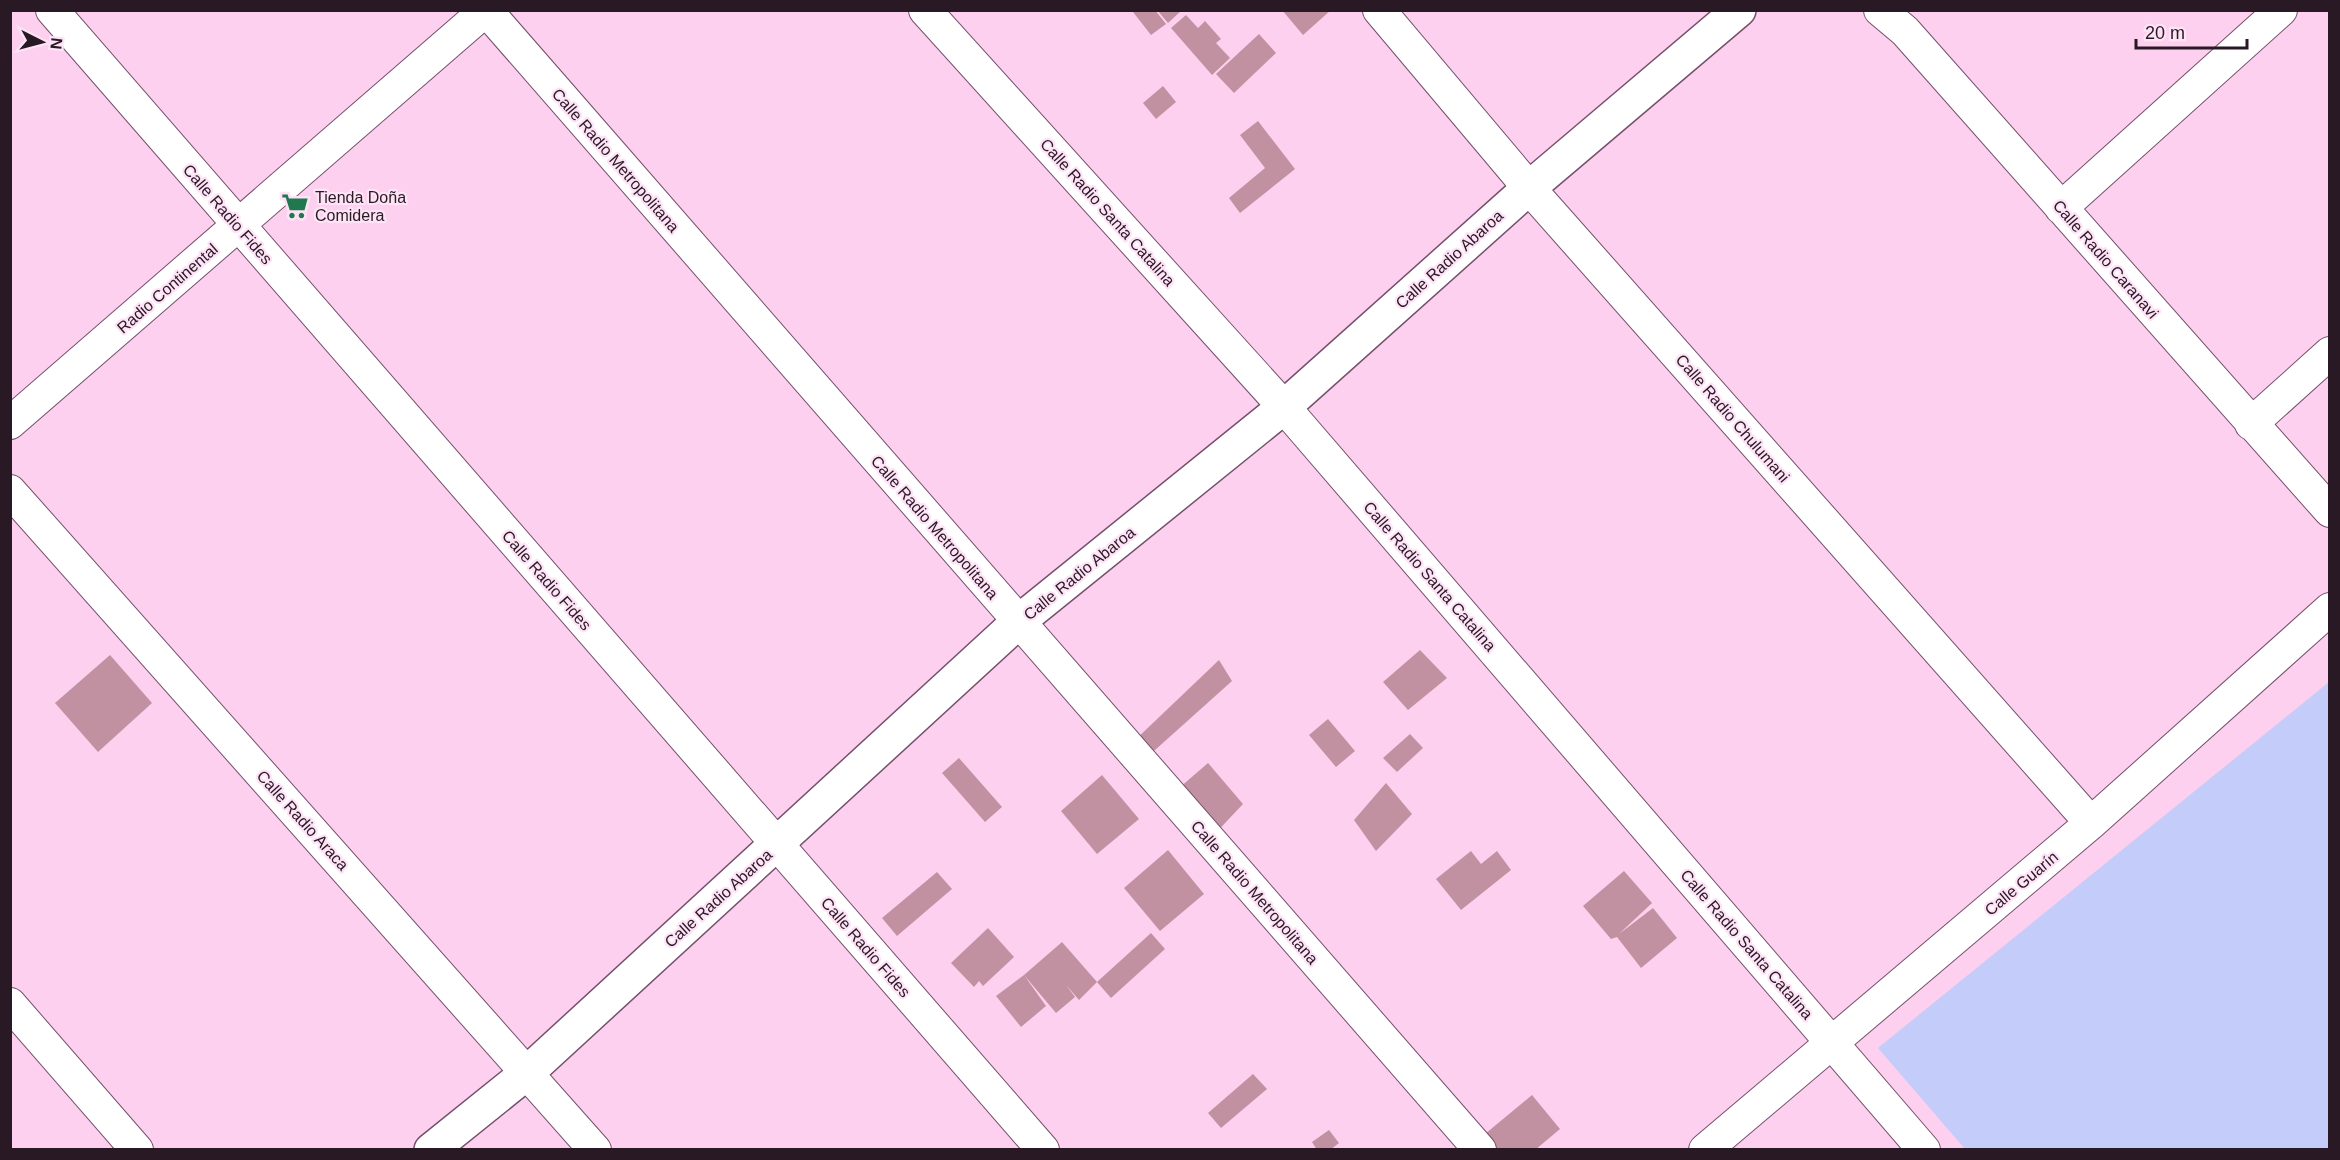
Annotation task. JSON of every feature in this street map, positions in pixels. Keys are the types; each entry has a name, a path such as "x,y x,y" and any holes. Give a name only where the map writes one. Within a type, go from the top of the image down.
{"street":[{"name":"Calle Radio Fides","path":"52,10 1043,1149"},
{"name":"Radio Continental","path":"10,423 486,10"},
{"name":"Calle Radio Metropolitana","path":"486,10 1480,1149"},
{"name":"Calle Radio Santa Catalina","path":"926,10 1284,407 1924,1149"},
{"name":"Calle Radio Chulumani","path":"1379,10 1529,188 2091,823"},
{"name":"Calle Radio Abaroa","path":"431,1149 528,1072 1018,622 1284,407 1529,188 1739,10"},
{"name":"Calle Radio Caranavi","path":"1880,10 1905,31 2330,511"},
{"path":"2061,208 2282,10"},
{"path":"2251,424 2330,353"},
{"name":"Calle Radio Araca","path":"10,491 595,1149"},
{"name":"Calle Guarín","path":"1705,1149 2091,823 2330,609"},
{"path":"10,1004 137,1149"}],"shaded area":[{"path":"2329,682 2329,1149 1965,1149 1878,1048"}],"building":[{"path":"1135,10 1155,10 1166,24 1151,35 1133,12"},
{"path":"1157,10 1182,10 1168,23"},
{"path":"1282,10 1331,10 1303,35"},
{"path":"1186,15 1198,28 1205,21 1221,39 1216,43 1230,58 1212,75 1171,28"},
{"path":"1259,34 1276,53 1234,93 1216,74"},
{"path":"1163,86 1176,102 1156,119 1143,103"},
{"path":"1258,121 1295,169 1240,213 1229,198 1265,168 1240,135"},
{"path":"1420,650 1447,678 1408,710 1383,682"},
{"path":"110,655 152,703 98,752 55,703"},
{"path":"1219,660 1232,681 1145,759 1132,743"},
{"path":"1328,719 1355,751 1336,767 1309,735"},
{"path":"1410,734 1423,748 1397,772 1383,758"},
{"path":"959,758 1002,807 985,822 942,773"},
{"path":"1208,763 1243,804 1210,839 1171,795"},
{"path":"1102,775 1139,819 1097,854 1061,811"},
{"path":"1386,783 1412,814 1376,851 1354,820"},
{"path":"1168,850 1204,894 1160,931 1124,888"},
{"path":"1471,851 1481,864 1497,851 1511,870 1461,910 1436,879"},
{"path":"1624,871 1652,903 1619,934 1653,908 1677,938 1641,968 1617,937 1611,939 1583,906"},
{"path":"937,872 952,889 897,936 882,918"},
{"path":"988,928 1014,957 983,986 979,981 974,987 951,963"},
{"path":"1151,933 1165,949 1111,998 1097,982"},
{"path":"1062,942 1097,982 1079,1000 1066,985 1075,997 1056,1013 1024,975"},
{"path":"1024,975 1046,1006 1021,1027 996,996"},
{"path":"1253,1074 1267,1089 1221,1128 1208,1113"},
{"path":"1532,1095 1560,1129 1535,1150 1487,1150 1479,1139"},
{"path":"1329,1130 1339,1143 1330,1150 1317,1150 1312,1142"}],"place":[{"name":"Tienda Doña Comidera","path":"295,206"}]}
